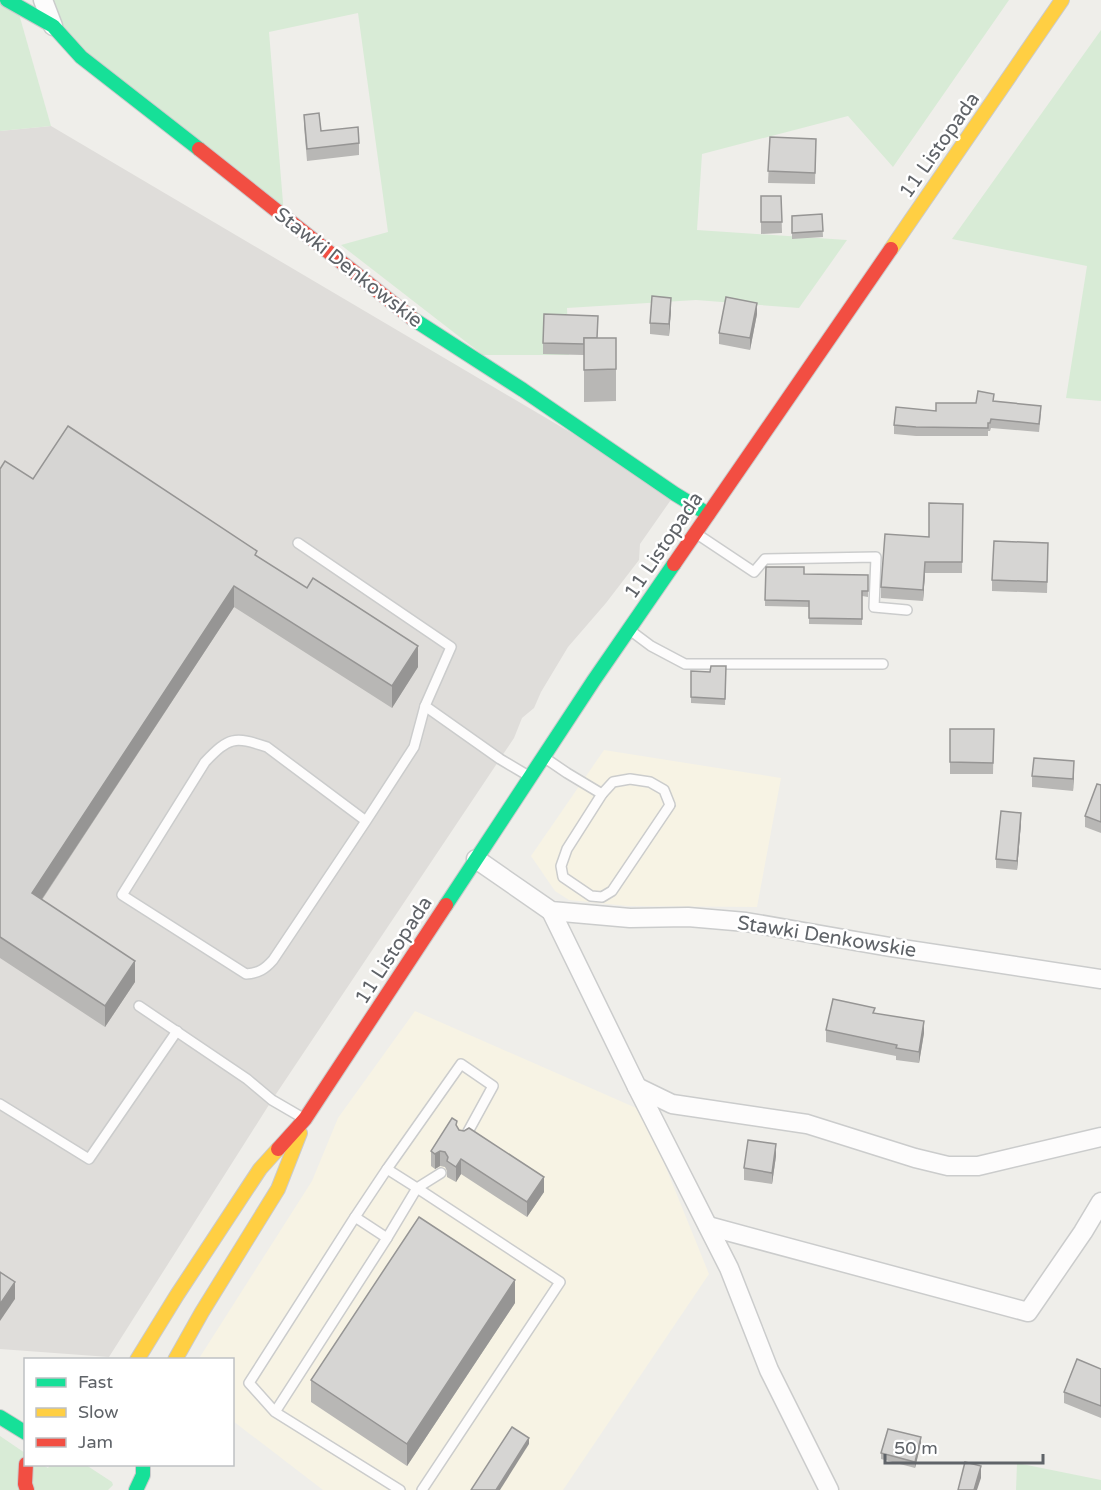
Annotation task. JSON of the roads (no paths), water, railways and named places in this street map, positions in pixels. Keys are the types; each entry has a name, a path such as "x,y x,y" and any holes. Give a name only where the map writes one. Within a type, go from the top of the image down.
{"street":[{"name":"Stawki Denkowskie","path":"7,0 54,26 81,57 417,322 708,514"},
{"path":"43,0 54,26"},
{"name":"11 Listopada","path":"138,1358 260,1169 305,1119 543,756 1062,0"},
{"name":"Stawki Denkowskie","path":"476,859 551,910 630,918 688,917 746,922 890,947 1101,979"},
{"name":"Stawki Denkowskie","path":"551,910 729,1268 769,1370 829,1490"},
{"path":"637,1087 672,1104 807,1124 948,1166 978,1166 1101,1137"},
{"name":"11 Listopada","path":"176,1358 278,1189 305,1119"},
{"path":"708,1226 1028,1312 1101,1202"},
{"path":"0,1417 24,1432"},
{"path":"26,1466 27,1490"},
{"path":"136,1490 143,1470"},
{"path":"143,1470 154,1490"}],"lane":[{"path":"695,533 754,572 765,559 876,557 874,607 907,610"},
{"path":"298,543 451,647 425,706 414,747 366,821 266,969 246,974 122,895 205,762 219,747 235,740 267,747 366,821"},
{"path":"629,629 651,646 685,664 883,664"},
{"path":"425,706 500,759 530,777"},
{"path":"543,756 602,794"},
{"path":"630,779 650,782 664,790 670,805 612,891 602,897 591,896 563,878 561,866 567,849 602,794 613,782 630,779"},
{"path":"139,1006 247,1079 272,1101 305,1119"},
{"path":"0,1104 89,1159 177,1031"},
{"path":"400,1490 275,1412 249,1383 354,1217 461,1064 494,1086 463,1140"},
{"path":"387,1169 560,1282 422,1490"},
{"path":"275,1412 417,1188 441,1173"},
{"path":"354,1217 387,1238"}]}
